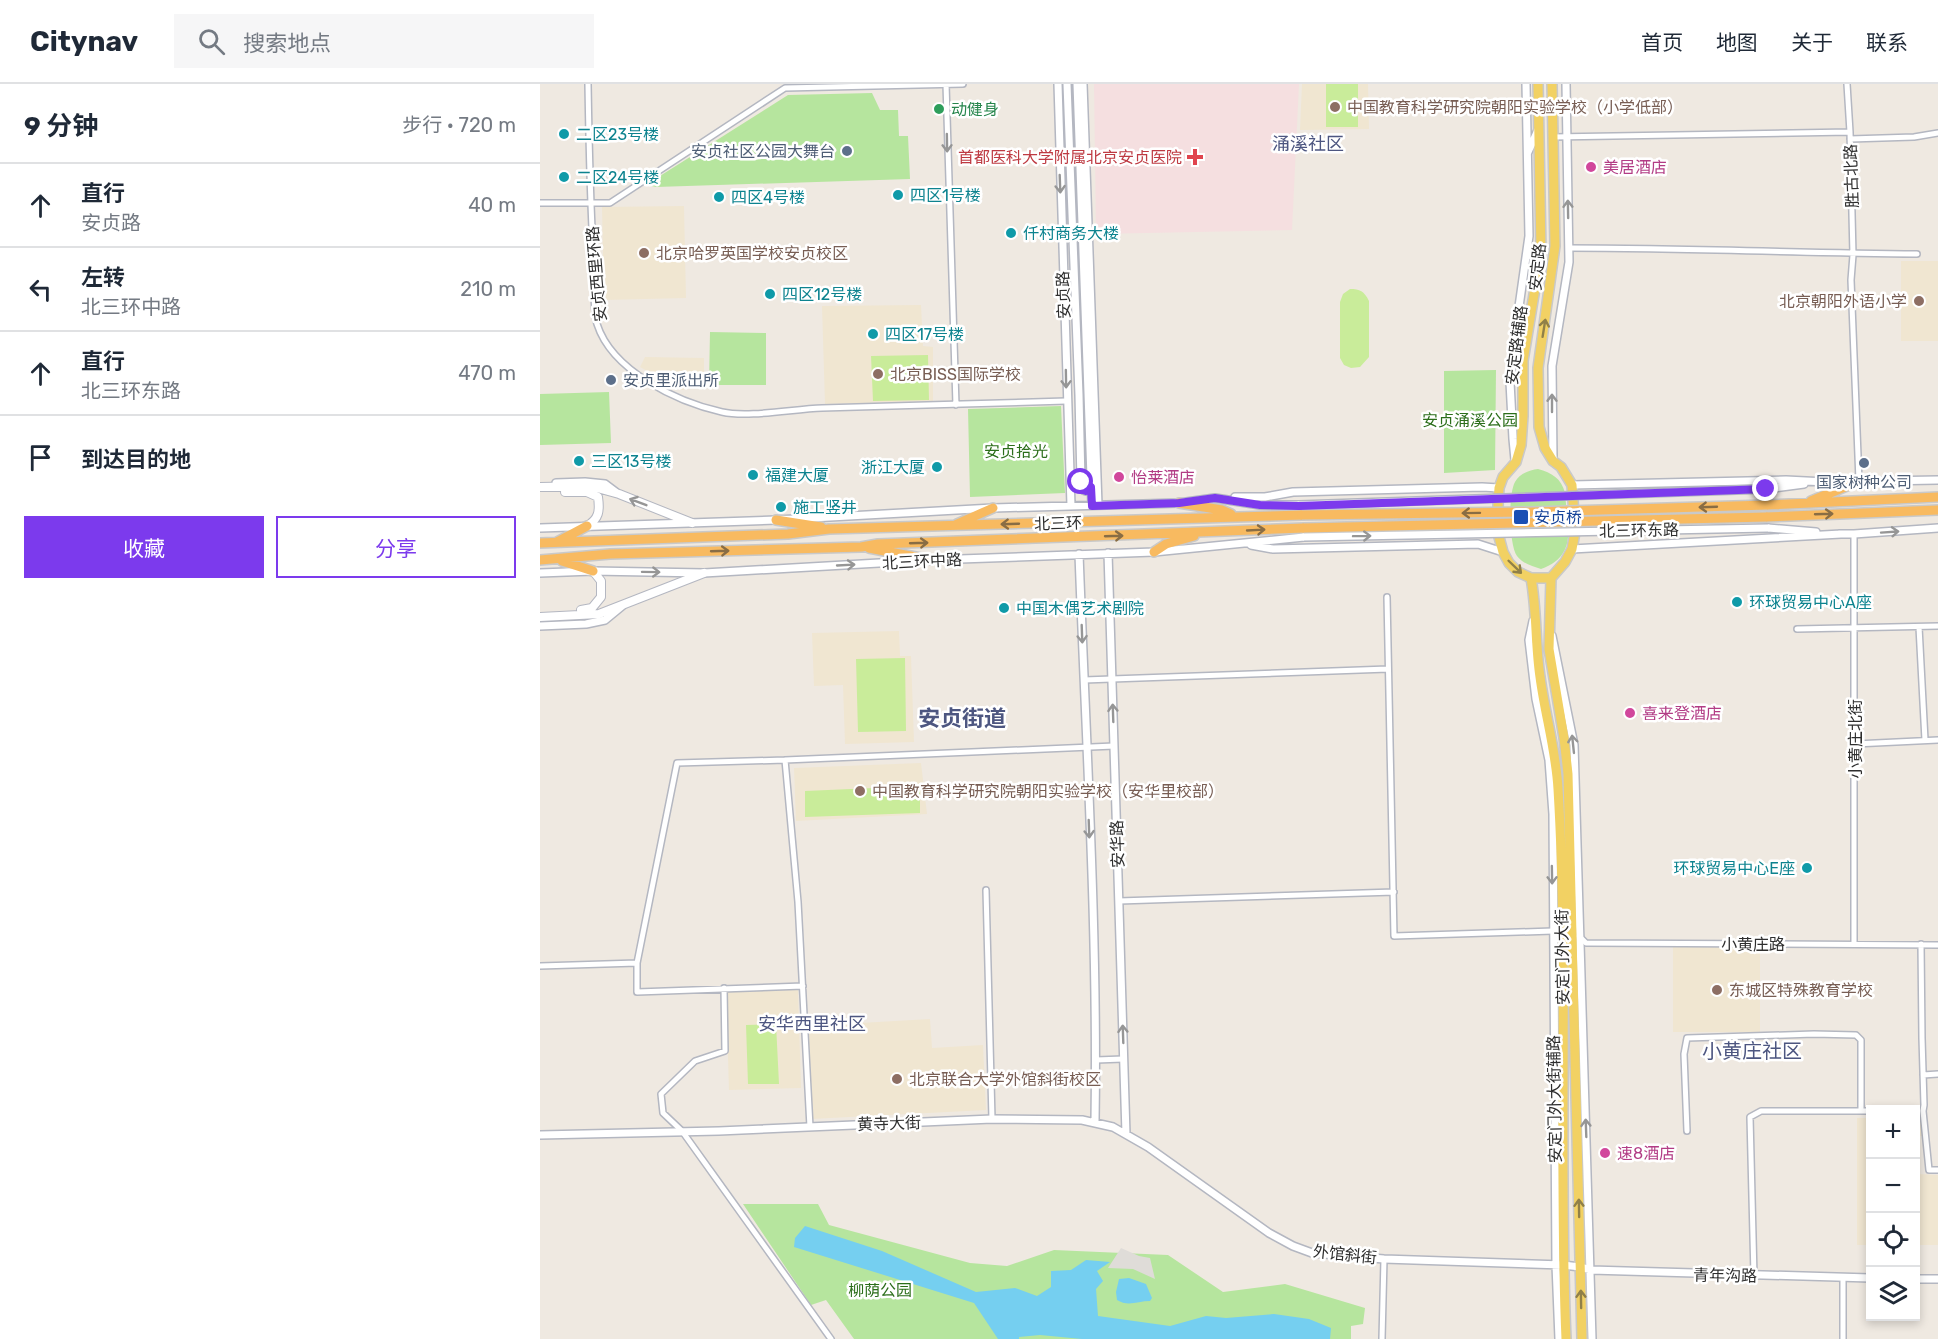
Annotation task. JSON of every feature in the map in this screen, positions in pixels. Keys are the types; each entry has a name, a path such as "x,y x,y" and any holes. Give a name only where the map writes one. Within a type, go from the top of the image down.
{"highway":[{"path":"1805,503 1859,481"},
{"name":"北三环","path":"540,543 788,534 829,529 1236,516 1300,510 1534,512 1767,505 1938,496"},
{"path":"1179,503 1222,510 1236,516"},
{"path":"954,526 993,508"},
{"name":"北三环","path":"540,560 610,554 861,547 878,544 1208,532 1304,532 1938,510"},
{"path":"776,520 829,529"},
{"path":"557,542 586,526"},
{"path":"1154,552 1166,544 1208,532"},
{"path":"861,547 931,560"},
{"path":"557,560 592,571"}],"main road":[{"name":"安定路","path":"1499,488 1503,477 1516,462 1520,449 1524,361 1541,252 1538,84"},
{"name":"安定路","path":"1552,84 1556,246 1538,368 1539,427 1545,448 1553,461 1562,467 1572,485"},
{"path":"540,485 590,486 619,494 692,523"},
{"path":"1499,488 1499,537 1509,563 1518,572 1531,578 1551,578 1565,562 1572,549 1575,532 1572,485"},
{"path":"540,492 587,492 597,497 599,506 595,521 586,526"},
{"path":"540,612 592,608 601,597 602,590 601,581 592,571"},
{"path":"540,617 599,614 704,573"},
{"name":"安定门外大街","path":"1531,578 1536,609 1540,679 1553,741 1558,788 1560,1265 1566,1339"},
{"name":"安定门外大街","path":"1551,578 1550,659 1568,774 1576,933 1582,1335"}],"street":[{"name":"安贞西里环路","path":"588,84 590,203 597,323 609,346 630,369 654,386 687,401 724,413 1066,401"},
{"path":"946,84 956,405"},
{"path":"540,203 610,203 785,86 963,84"},
{"name":"安贞路","path":"1058,84 1071,506"},
{"name":"安贞路","path":"1067,84 1081,478"},
{"name":"安贞路","path":"1077,84 1091,487 1095,505"},
{"name":"安贞路","path":"1083,84 1092,333 1095,505"},
{"name":"安定路辅路","path":"1516,462 1512,439 1510,382 1529,238 1526,84"},
{"path":"1553,461 1552,366 1567,279 1569,248 1566,84"},
{"path":"1847,84 1850,136 1914,137 1938,133"},
{"path":"1527,154 1538,130"},
{"name":"胜古北路","path":"1553,137 1850,136 1853,255 1851,280 1859,481"},
{"path":"1078,145 1085,138"},
{"path":"1060,164 1071,172"},
{"path":"1569,248 1674,248 1853,255 1917,254"},
{"path":"1085,326 1092,333"},
{"path":"1065,352 1077,335"},
{"path":"1068,453 1081,478 1083,490 1086,491 1091,487"},
{"path":"1572,485 1938,480"},
{"path":"1215,498 1300,510 1766,489 1826,482"},
{"path":"540,528 776,520 993,508 1179,503 1215,498 1305,492 1499,488"},
{"name":"北三环东路","path":"1304,532 1767,528 1854,534 1938,528"},
{"name":"北三环中路","path":"540,573 592,571 704,573 931,560 1154,552 1243,543 1304,532"},
{"path":"1572,549 1841,534"},
{"name":"小黄庄北街","path":"1854,534 1854,944"},
{"path":"1243,543 1273,549 1478,544 1503,552"},
{"name":"安华路","path":"1108,553 1126,1134"},
{"name":"安华路","path":"1080,554 1096,1060 1095,1122"},
{"path":"1386,597 1394,936 1557,931"},
{"path":"540,626 586,624 605,620 627,602"},
{"path":"1797,629 1938,626"},
{"path":"1918,627 1925,740"},
{"path":"1084,680 1388,669"},
{"path":"1855,744 1938,740"},
{"path":"803,986 637,992 637,963 677,763 1114,746"},
{"path":"784,760 798,902 810,1126"},
{"path":"986,890 992,1119"},
{"path":"1119,901 1394,892"},
{"name":"小黄庄路","path":"1576,933 1586,943 1938,945"},
{"name":"安定门外大街辅路","path":"1576,933 1592,1339"},
{"path":"1921,944 1923,1111 1929,1170 1938,1170"},
{"path":"540,966 637,963"},
{"path":"724,988 725,1051 695,1061 661,1094 663,1113 682,1131 831,1339"},
{"path":"1687,1131 1684,1054 1687,1038 1856,1035 1861,1040 1861,1111"},
{"path":"1096,1060 1124,1059"},
{"path":"1923,1075 1938,1074"},
{"path":"1754,1276 1750,1117 1761,1111 1866,1111"},
{"name":"黄寺大街","path":"540,1135 992,1119 1050,1118 1095,1122"},
{"name":"外馆斜街","path":"1095,1122 1113,1127 1163,1157 1282,1241 1312,1252 1384,1259 1580,1267"},
{"path":"1383,1339 1384,1259"},
{"path":"1559,1339 1560,1265"},
{"name":"青年沟路","path":"1580,1267 1591,1270 1866,1278"},
{"path":"1843,1277 1843,1339"},
{"path":"1920,1279 1938,1279"},
{"path":"1582,1335 1592,1318"}],"shaded area":[{"name":"首都医科大学附属北京安贞医院","path":"1094,84 1299,84 1292,230 1096,234"},
{"name":"中国教育科学研究院朝阳实验学校（小学低部）","path":"1302,84 1368,84 1369,129 1300,130"},
{"name":"北京哈罗英国学校安贞校区","path":"684,206 686,298 604,300 602,207"},
{"name":"北京朝阳外语小学","path":"1901,261 1938,261 1938,341 1901,341"},
{"name":"北京BISS国际学校","path":"921,305 923,346 933,347 933,401 825,404 822,306"},
{"path":"645,357 704,358 704,385 681,390 640,367"},
{"path":"899,631 900,656 911,656 914,742 845,744 843,685 814,686 812,633"},
{"name":"中国教育科学研究院朝阳实验学校（安华里校部）","path":"921,763 927,814 796,821 794,768"},
{"name":"东城区特殊教育学校","path":"1673,947 1760,947 1760,1032 1673,1032"},
{"path":"798,989 801,1088 729,1090 726,991"},
{"name":"北京联合大学外馆斜街校区","path":"930,1019 932,1048 983,1045 986,1110 811,1119 808,1026"},
{"path":"1857,1118 1866,1118 1866,1245 1857,1245"},
{"path":"1920,1118 1922,1118 1922,1136 1920,1136"},
{"path":"1920,1174 1938,1175 1938,1245 1920,1245"},
{"path":"1121,1248 1150,1258 1155,1279 1133,1269 1108,1268"}],"green space":[{"path":"1326,84 1358,84 1358,127 1326,127"},
{"path":"872,93 880,110 898,110 899,136 908,136 910,179 652,186 652,181 788,95"},
{"path":"1350,289 1361,291 1369,301 1369,357 1360,367 1351,368 1344,365 1340,358 1340,302 1343,294"},
{"path":"710,332 766,333 766,385 709,385"},
{"path":"928,355 929,400 873,401 871,356"},
{"name":"安贞涌溪公园","path":"1496,370 1495,470 1444,473 1444,371"},
{"path":"609,392 611,443 540,445 540,394"},
{"name":"安贞拾光","path":"1061,406 1065,493 970,497 968,409"},
{"path":"1538,469 1552,474 1561,483 1565,493 1568,527 1566,547 1561,556 1541,569 1525,563 1517,556 1512,541 1510,519 1511,497 1515,482 1525,473"},
{"path":"905,658 906,731 858,732 856,659"},
{"path":"920,786 920,813 805,817 805,791"},
{"path":"776,1024 779,1084 748,1084 746,1025"},
{"name":"柳荫公园","path":"743,1204 818,1204 829,1225 970,1263 1007,1266 1054,1250 1168,1255 1223,1292 1285,1284 1365,1308 1363,1324 1351,1326 1351,1339 854,1339 826,1300 811,1305"}],"water":[{"path":"805,1226 882,1251 976,1292 1015,1288 1037,1296 1051,1287 1051,1271 1071,1270 1086,1260 1110,1262 1097,1271 1103,1281 1096,1289 1098,1316 1170,1326 1206,1316 1226,1318 1274,1314 1309,1319 1331,1328 1330,1339 1082,1339 1040,1335 1019,1337 1019,1339 998,1339 974,1303 794,1247 795,1238"},
{"path":"1129,1278 1146,1284 1152,1298 1150,1301 1129,1303 1117,1300 1119,1279"}],"place":[{"name":"中国教育科学研究院朝阳实验学校（小学低部）","path":"1335,107"},
{"name":"动健身","path":"939,109"},
{"name":"二区23号楼","path":"564,134"},
{"name":"安贞社区公园大舞台","path":"847,151"},
{"name":"首都医科大学附属北京安贞医院","path":"1195,157"},
{"name":"美居酒店","path":"1591,167"},
{"name":"二区24号楼","path":"564,177"},
{"name":"四区1号楼","path":"898,195"},
{"name":"四区4号楼","path":"719,197"},
{"name":"仟村商务大楼","path":"1011,233"},
{"name":"北京哈罗英国学校安贞校区","path":"644,253"},
{"name":"四区12号楼","path":"770,294"},
{"name":"北京朝阳外语小学","path":"1919,301"},
{"name":"四区17号楼","path":"873,334"},
{"name":"北京BISS国际学校","path":"878,374"},
{"name":"安贞里派出所","path":"611,380"},
{"name":"三区13号楼","path":"579,461"},
{"name":"国家树种公司","path":"1864,463"},
{"name":"浙江大厦","path":"937,467"},
{"name":"福建大厦","path":"753,475"},
{"name":"怡莱酒店","path":"1119,477"},
{"name":"施工竖井","path":"781,507"},
{"name":"安贞桥","path":"1521,517"},
{"name":"环球贸易中心A座","path":"1737,602"},
{"name":"中国木偶艺术剧院","path":"1004,608"},
{"name":"喜来登酒店","path":"1630,713"},
{"name":"中国教育科学研究院朝阳实验学校（安华里校部）","path":"860,791"},
{"name":"环球贸易中心E座","path":"1807,868"},
{"name":"东城区特殊教育学校","path":"1717,990"},
{"name":"北京联合大学外馆斜街校区","path":"897,1079"},
{"name":"速8酒店","path":"1605,1153"}],"district":[{"name":"涌溪社区","path":"1308,144"},
{"name":"安贞街道","path":"962,718"},
{"name":"安华西里社区","path":"812,1024"},
{"name":"小黄庄社区","path":"1752,1051"}],"route":[{"path":"1081,482 1083,490 1086,491 1091,487 1092,506 1179,503 1215,498 1260,505 1299,506 1766,489"}]}
